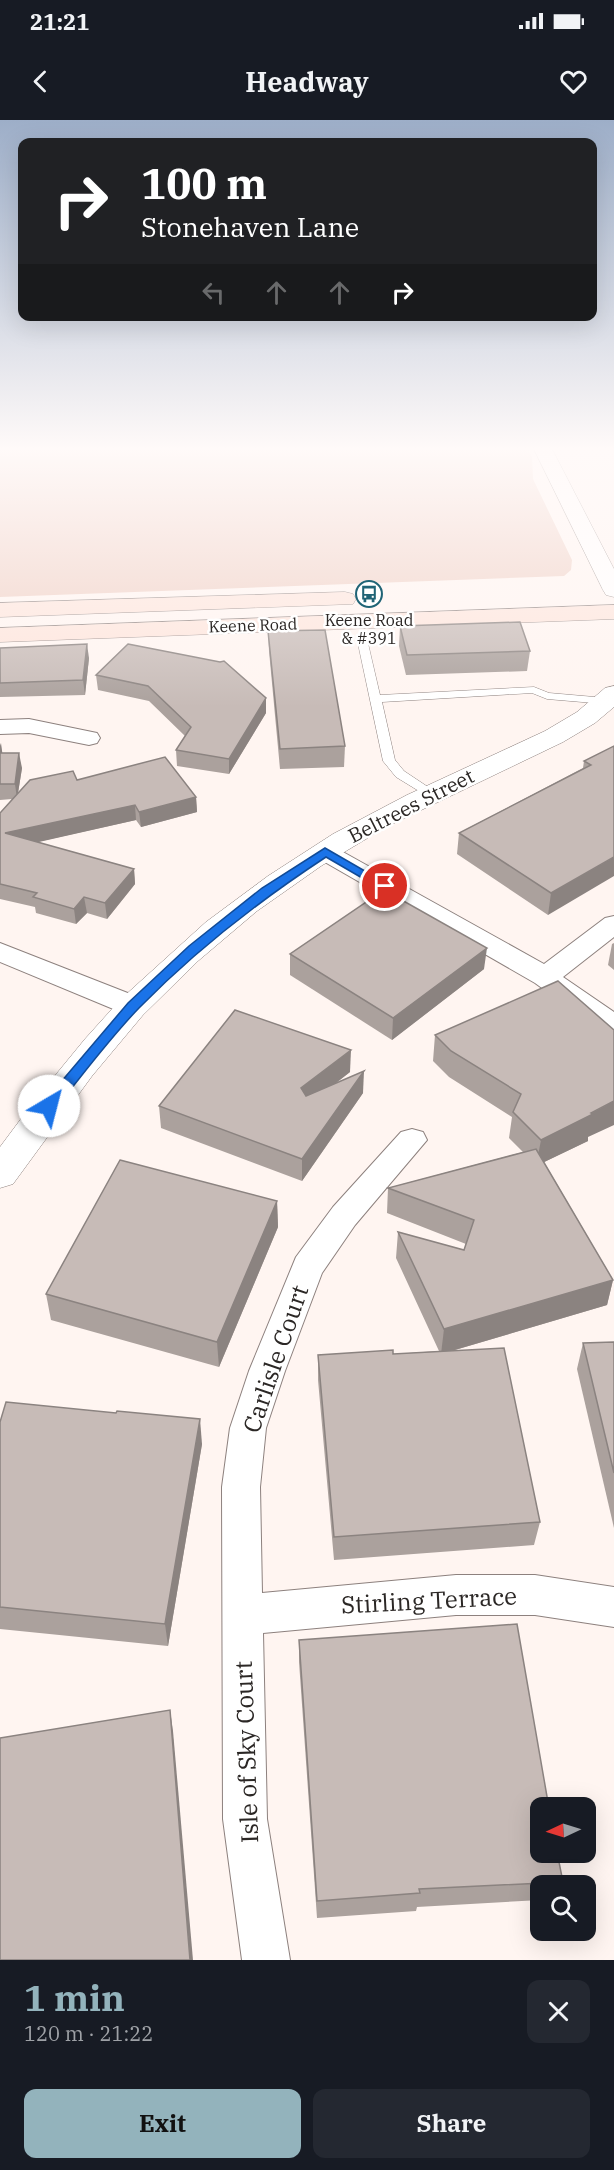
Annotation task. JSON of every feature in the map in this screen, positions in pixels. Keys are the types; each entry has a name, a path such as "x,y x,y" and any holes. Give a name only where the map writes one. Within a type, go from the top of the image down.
{"main road":[{"path":"111,631 197,617 568,604 602,598 609,591"},
{"name":"Keene Road","path":"0,610 365,598"},
{"name":"Keene Road","path":"0,635 614,612"}],"street":[{"path":"583,535 609,591"},
{"name":"Beltrees Street","path":"0,1174 61,1089 133,1006 194,949 257,898 325,852 431,793 561,734 588,717 610,697"},
{"path":"0,727 29,726 89,738"},
{"path":"325,852 545,977 614,1026"},
{"path":"545,977 614,924"},
{"path":"0,952 133,1006"},
{"name":"Carlisle Court","path":"243,1615 241,1487 248,1428 267,1371 308,1267 344,1216 412,1140"},
{"name":"Stirling Terrace","path":"243,1615 456,1595 535,1595 614,1607"},
{"name":"Isle of Sky Court","path":"243,1615 245,1819 266,1960"}],"lane":[{"path":"362,639 389,761 400,774 431,793"},
{"path":"375,699 534,690 547,696 610,697"}],"shaded area":[{"path":"0,535 560,535 572,560 571,570 564,576 0,597"}],"building":[{"path":"520,622 530,651 407,655 400,626"},
{"path":"325,630 345,746 280,749 268,631"},
{"path":"87,644 83,680 0,683 0,648"},
{"path":"128,644 224,661 266,698 229,759 176,750 191,727 148,686 96,675"},
{"path":"614,746 614,857 551,893 459,833 591,765 584,761"},
{"path":"0,753 19,753 15,784 0,784"},
{"path":"165,757 196,797 139,812 135,805 5,833 134,869 105,903 84,897 74,909 33,897 37,893 0,884 0,813 30,780 73,771 77,780"},
{"path":"384,890 487,948 393,1018 290,954"},
{"path":"558,981 614,1030 614,1101 541,1140 513,1112 521,1094 451,1051 435,1035"},
{"path":"235,1010 351,1050 301,1088 306,1096 364,1071 302,1159 159,1106"},
{"path":"536,1149 613,1280 444,1329 398,1232 464,1250 474,1220 388,1188"},
{"path":"120,1160 277,1201 217,1342 46,1294"},
{"path":"614,1342 614,1473 583,1343"},
{"path":"504,1348 540,1522 334,1537 318,1355 393,1350 393,1354"},
{"path":"6,1402 200,1419 165,1624 0,1607 0,1422"},
{"path":"517,1624 547,1797 530,1797 530,1863 559,1863 562,1875 530,1875 530,1884 419,1889 420,1893 317,1901 299,1640"},
{"path":"170,1710 190,1960 0,1960 0,1738"}],"place":[{"name":"Keene Road & #391","path":"369,594"}],"route":[{"path":"49,1106 133,1006 194,949 266,891 325,852 385,886"}]}
